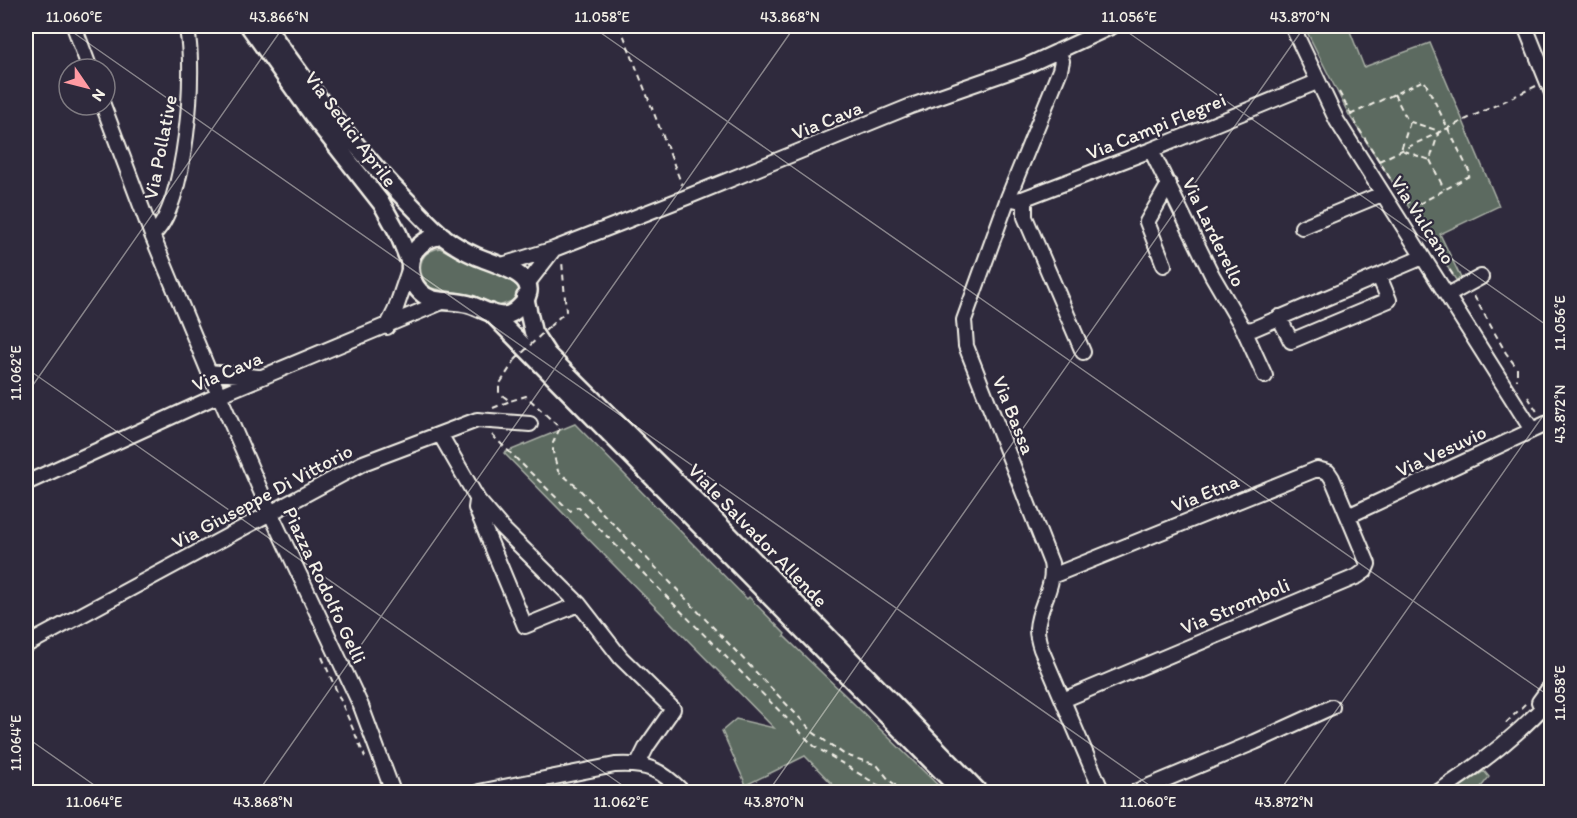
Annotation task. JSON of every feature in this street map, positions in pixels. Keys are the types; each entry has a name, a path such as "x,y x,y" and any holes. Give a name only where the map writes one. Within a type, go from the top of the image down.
{"main road":[{"name":"Via Sedici Aprile","path":"249,26 310,112 382,204 398,233 410,266 412,280 422,293 430,298 469,304 490,312"},
{"name":"Via Sedici Aprile","path":"266,26 327,110 393,187 443,236 475,256 515,271 526,291"},
{"path":"410,266 412,256 422,243 429,238 443,236"},
{"path":"490,312 511,314 526,291"},
{"name":"Viale Salvador Allende","path":"526,291 533,332 548,355 712,517 979,792"},
{"name":"Viale Salvador Allende","path":"490,312 962,792"}],"street":[{"path":"74,26 86,57"},
{"name":"Via Pollative","path":"152,235 164,222 188,126 190,62 186,26"},
{"name":"Via Vulcano","path":"1292,26 1337,122 1366,169 1448,295 1543,425"},
{"path":"1525,26 1549,87"},
{"name":"Via Cava","path":"502,266 554,249 687,197 910,106 1026,66 1058,51 1090,31 1119,28"},
{"name":"Via Bassa","path":"1052,576 1051,562 966,346 964,320 1008,198 1060,70 1062,61 1058,51"},
{"name":"Via Campi Flegrei","path":"1008,198 1017,200 1025,198 1151,150 1317,82"},
{"name":"Via Pollative","path":"108,117 152,235 219,395"},
{"name":"Via Larderello","path":"1151,150 1212,275 1244,330 1265,376"},
{"path":"1164,265 1147,222 1169,184"},
{"path":"1302,227 1382,194"},
{"path":"1025,198 1025,217 1083,352"},
{"path":"526,291 554,249"},
{"path":"1244,330 1253,329 1423,258"},
{"path":"387,327 395,311 410,266"},
{"path":"1279,317 1290,341 1389,300 1379,276"},
{"path":"1448,295 1481,277"},
{"name":"Via Cava","path":"26,483 260,377 387,327 447,300"},
{"path":"209,372 260,377"},
{"name":"Piazza Rodolfo Gelli","path":"219,395 270,512 361,706 393,792"},
{"name":"Via Giuseppe Di Vittorio","path":"26,645 363,463 477,420 530,424"},
{"name":"Via Vesuvio","path":"1348,516 1543,425"},
{"path":"440,434 478,500 502,528 579,604 621,658 673,710 647,746 638,764"},
{"name":"Via Etna","path":"1052,576 1317,469 1328,472 1332,478 1348,516"},
{"path":"478,500 476,508 525,626 579,604"},
{"name":"Via Stromboli","path":"1063,699 1365,571 1368,564 1366,557 1348,516"},
{"path":"1052,576 1039,617 1037,632 1041,649 1102,792"},
{"path":"1519,731 1551,684"},
{"path":"1435,786 1473,769 1534,718 1551,697"},
{"path":"1135,792 1332,707"},
{"path":"479,792 615,765 638,764 654,769 683,792"}],"path":[{"path":"620,26 687,197"},
{"path":"1119,28 1133,26"},
{"path":"1337,122 1424,80 1471,175 1397,217"},
{"path":"1366,169 1379,160 1439,131 1549,87"},
{"path":"1336,88 1398,191 1413,208 1424,231 1457,282 1475,297 1506,353 1517,368 1517,379 1521,386"},
{"path":"1394,94 1410,122 1439,131"},
{"path":"1401,150 1410,122"},
{"path":"1439,131 1429,161 1445,190"},
{"path":"1401,150 1430,160"},
{"path":"570,257 562,261 566,310 515,360 499,385 499,393 510,401 526,396 560,428 553,443 558,471 577,487 667,579 814,734 845,755 877,765 890,781 906,792"},
{"path":"1525,393 1543,425"},
{"path":"477,420 570,511 578,507 814,746 889,792"},
{"path":"319,650 366,760"},
{"path":"1499,730 1530,699"},
{"path":"1417,792 1435,786"}],"green space":[{"path":"1304,26 1348,26 1364,67 1430,43 1499,206 1440,234 1461,278 1456,280 1349,115"},
{"path":"440,248 473,265 504,276 517,284 519,292 512,301 499,306 471,295 431,288 422,276 421,264 427,254"},
{"path":"575,424 747,599 749,597 785,634 784,636 945,792 840,792 805,756 746,785 722,731 736,719 774,728 504,453"},
{"path":"1484,771 1489,777 1477,792 1452,792"}]}
